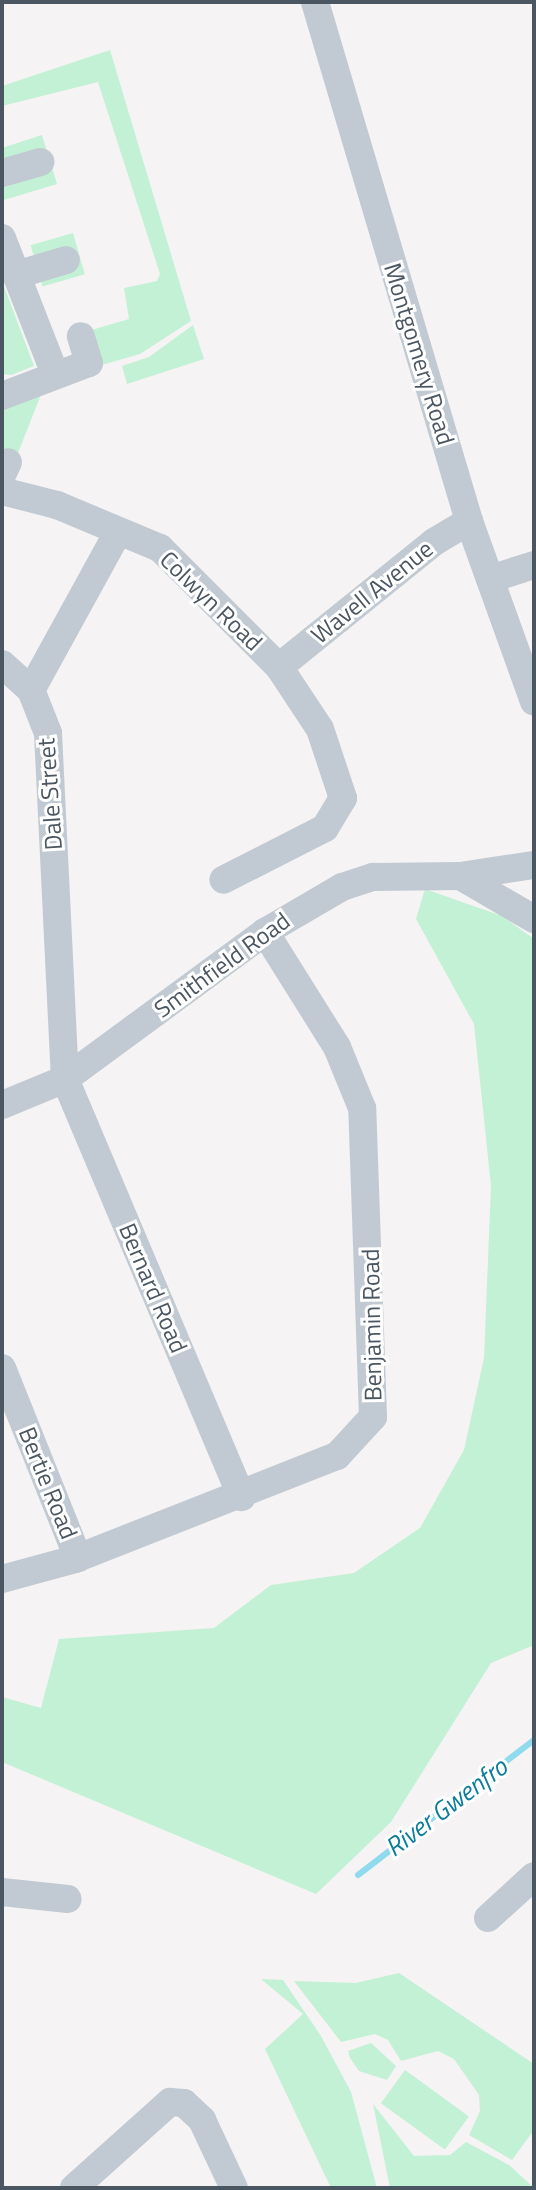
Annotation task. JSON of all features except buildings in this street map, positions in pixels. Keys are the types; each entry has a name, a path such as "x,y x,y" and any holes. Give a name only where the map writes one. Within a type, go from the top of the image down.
{"street":[{"name":"Montgomery Road","path":"314,2 469,521 534,702"},
{"path":"2,173 40,162"},
{"path":"2,238 55,374"},
{"path":"16,275 66,260"},
{"path":"2,396 89,363 81,336"},
{"name":"Colwyn Road","path":"2,491 57,505 118,533 160,548 279,667 320,729 343,798 325,828 223,881"},
{"name":"Wavell Avenue","path":"279,667 434,542 469,521"},
{"path":"2,664 31,690 118,533"},
{"path":"490,579 534,565"},
{"name":"Dale Street","path":"31,690 48,733 65,1079"},
{"name":"Smithfield Road","path":"2,1105 65,1079 265,932 342,887 373,877 460,876 534,866"},
{"path":"460,876 534,919"},
{"name":"Benjamin Road","path":"2,1579 78,1558 242,1497 337,1456 359,1439 373,1417 376,1387 362,1108 337,1047 265,932"},
{"name":"Bernard Road","path":"65,1079 242,1497"},
{"name":"Bertie Road","path":"2,1368 78,1558"},
{"path":"488,1918 534,1876"},
{"path":"2,1892 68,1899"},
{"path":"74,2188 170,2102 184,2103 202,2120 234,2188"}],"green space":[{"path":"110,50 191,321 140,354 98,366 88,331 129,319 124,288 157,281 160,274 98,82 2,106 2,86"},
{"path":"42,135 57,184 4,200 2,148"},
{"path":"73,233 85,274 43,286 31,245"},
{"path":"2,281 34,366 11,375 2,374"},
{"path":"193,325 204,359 127,384 122,366 149,357"},
{"path":"42,392 18,453 2,467 2,410"},
{"path":"425,889 502,916 534,939 534,1645 491,1663 391,1822 316,1894 2,1762 2,1697 41,1708 59,1639 214,1628 271,1585 354,1573 420,1528 464,1450 484,1358 491,1186 474,1024 416,919"},
{"path":"399,1973 534,2064 534,2130 512,2160 469,2135 480,2111 479,2095 454,2059 438,2051 401,2061 388,2040 375,2034 341,2042 294,1981 356,1983"},
{"path":"261,1979 283,1980 321,2036 351,2092 377,2188 331,2188 265,2049 303,2014"},
{"path":"371,2043 396,2066 387,2080 359,2071 350,2058 348,2051"},
{"path":"405,2070 469,2116 445,2150 381,2103"},
{"path":"373,2104 414,2156 450,2155 466,2142 509,2165 534,2188 390,2188"}],"waterway":[{"name":"River Gwenfro","path":"358,1875 534,1740"}]}
